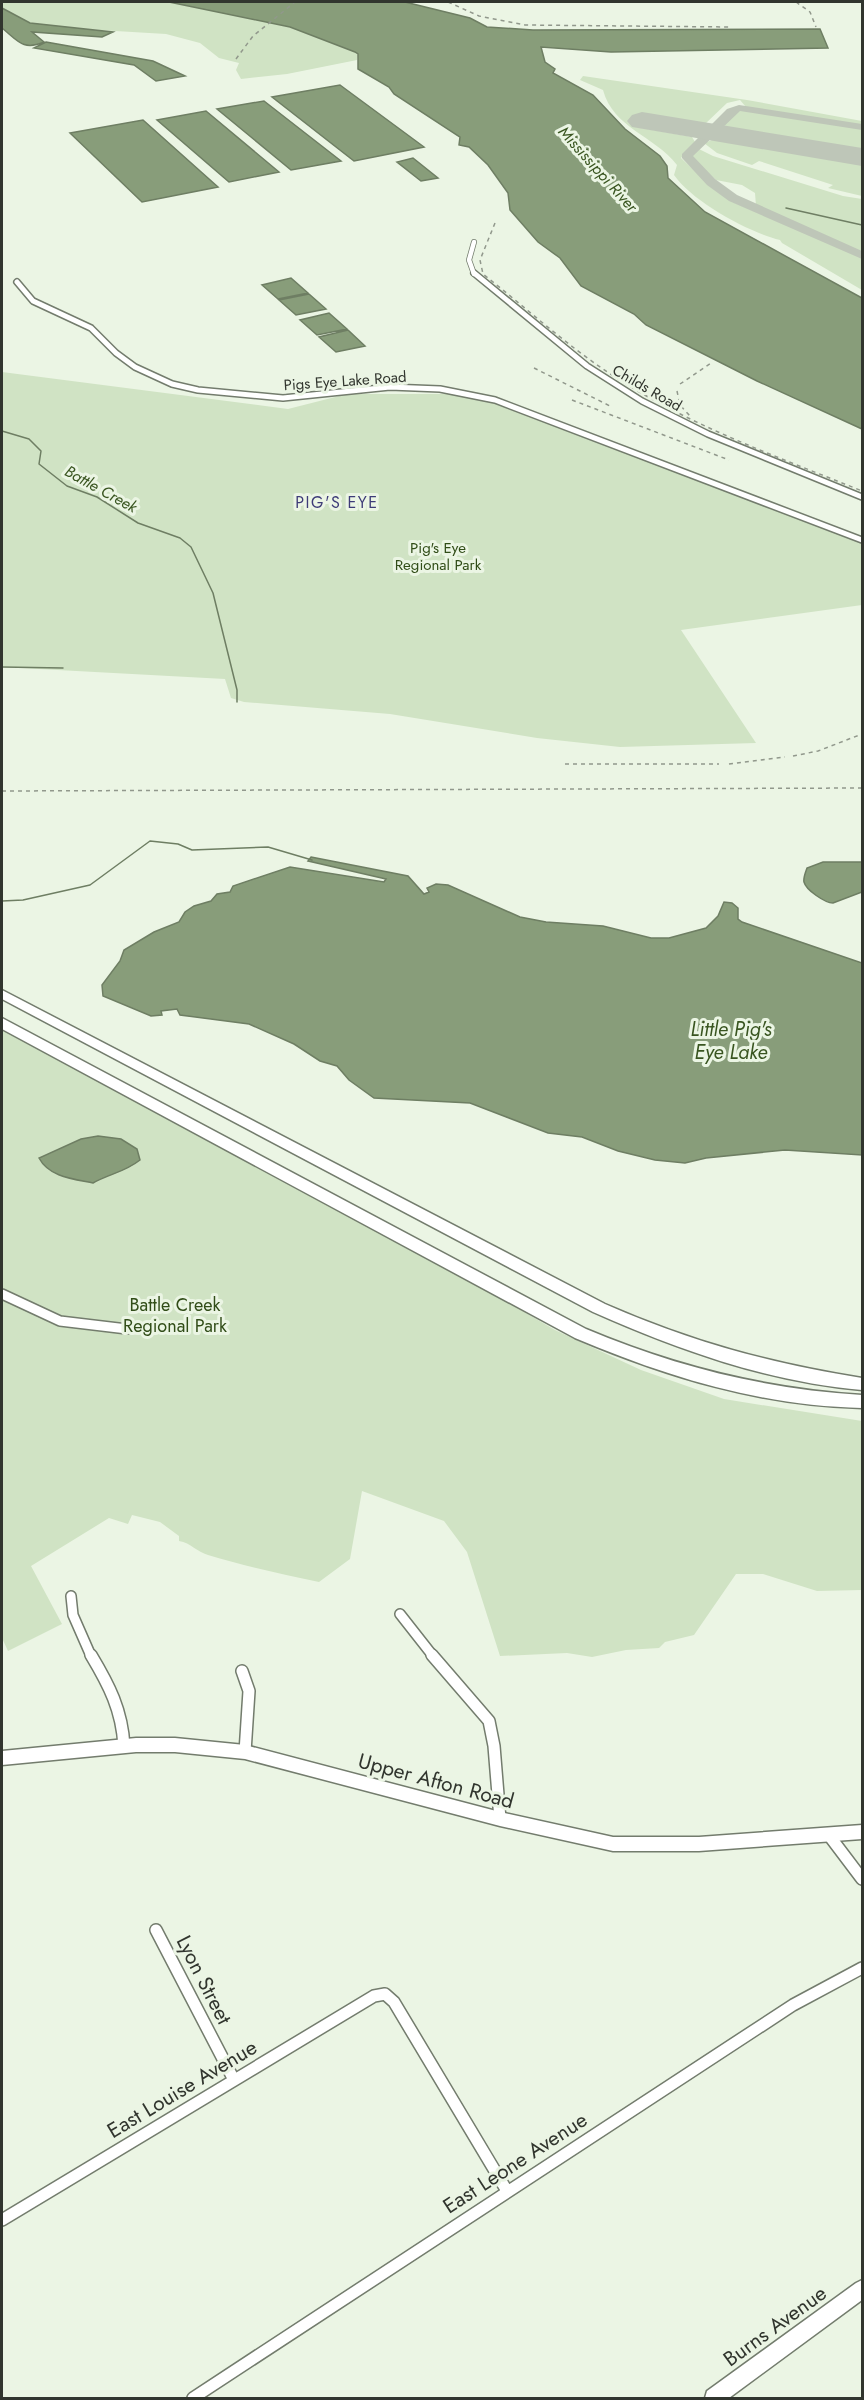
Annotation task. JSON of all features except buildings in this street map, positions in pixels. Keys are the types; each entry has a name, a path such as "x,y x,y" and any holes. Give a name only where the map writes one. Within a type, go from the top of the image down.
{"highway":[{"path":"2,994 599,1308 658,1334 725,1358 791,1374 862,1384"},
{"path":"2,1023 543,1315 595,1340 650,1362 700,1377 771,1392 862,1402"}],"street":[{"name":"Childs Road","path":"474,242 469,260 475,276 603,377 692,427 862,497"},
{"name":"Pigs Eye Lake Road","path":"17,282 33,301 91,328 116,353 135,367 172,384 254,398 284,398 390,387 440,389 495,400 862,540"},
{"path":"2,1294 60,1321 127,1329"},
{"path":"71,1596 76,1624 121,1708 124,1746"},
{"path":"400,1614 415,1636 476,1702 489,1721 493,1735 500,1820"},
{"path":"242,1671 249,1691 245,1752"},
{"name":"Upper Afton Road","path":"2,1758 124,1746 175,1745 245,1752 500,1820 613,1844 699,1844 862,1832"},
{"path":"828,1834 862,1879"},
{"name":"Lyon Street","path":"156,1930 234,2080"},
{"name":"East Leone Avenue","path":"193,2398 793,2005 862,1968"},
{"name":"East Louise Avenue","path":"2,2220 374,1996 385,1994 394,2002 507,2191"},
{"name":"Burns Avenue","path":"714,2398 862,2289"}],"green space":[{"path":"2,2 169,2 290,27 358,54 357,60 287,74 241,79 236,70 239,63 219,58 200,43 166,34 48,27 23,21 2,8"},
{"path":"583,76 747,100 862,121 862,125 746,107 740,100 727,103 705,124 645,115 635,124 636,127 692,137 695,142 681,158 715,190 735,203 862,258 862,290 780,240 737,223 707,205 674,175 677,165 668,155 625,123 608,103 603,90 580,80"},
{"path":"746,110 862,129 862,152 725,127 724,124 737,111"},
{"path":"712,140 862,164 862,196 828,188 833,185 759,161 752,165 717,153 704,143"},
{"path":"699,149 713,156 843,196 862,199 862,252 756,206 755,193 742,185 716,180 693,159 692,156"},
{"name":"Pig's Eye Regional Park","path":"2,372 288,409 347,394 451,394 496,402 862,542 862,605 681,630 756,743 620,747 537,738 390,714 244,702 231,698 225,679 2,667"},
{"name":"Battle Creek Regional Park","path":"2,1019 331,1199 555,1330 641,1370 724,1399 862,1421 862,1590 817,1591 763,1574 736,1574 694,1635 665,1642 659,1648 626,1650 592,1657 567,1653 500,1656 467,1552 444,1521 362,1491 350,1559 319,1582 204,1554 179,1541 179,1536 160,1522 132,1515 128,1524 109,1518 31,1566 62,1624 8,1651 2,1638"}],"water":[{"name":"Mississippi River","path":"169,2 405,2 470,18 487,27 533,30 820,29 828,48 611,52 541,47 545,62 555,69 553,73 593,95 625,129 660,156 667,166 668,178 705,212 862,298 862,429 757,381 646,325 634,314 581,286 560,258 538,242 510,210 508,193 488,165 469,147 459,145 460,137 394,94 389,87 358,69 358,54 355,52 290,27"},
{"path":"2,8 30,23 113,32 102,37 32,32 44,42 37,45 26,45 17,41 2,28"},
{"path":"46,42 153,61 185,76 156,81 134,65 34,48"},
{"path":"340,85 424,147 354,161 272,97"},
{"path":"264,101 341,161 291,170 217,109"},
{"path":"206,111 279,172 229,182 157,120"},
{"path":"143,120 218,187 142,202 70,133"},
{"path":"413,158 438,178 421,181 397,162"},
{"path":"291,278 308,293 278,299 262,285"},
{"path":"309,294 326,309 296,315 279,300"},
{"path":"329,313 347,329 317,335 300,320"},
{"path":"348,330 365,346 336,352 319,337"},
{"name":"Little Pig's Eye Lake","path":"311,857 408,876 424,894 429,892 427,888 436,884 448,885 520,917 546,922 603,926 651,938 669,938 706,928 718,916 724,902 732,903 738,908 738,919 742,922 862,963 862,1155 785,1150 706,1158 685,1163 655,1160 618,1151 582,1137 548,1133 470,1103 374,1098 349,1080 337,1066 320,1061 294,1044 249,1024 180,1015 177,1009 161,1011 162,1015 151,1016 103,996 102,985 120,961 124,950 154,932 179,922 185,912 194,906 211,901 217,894 230,892 233,886 290,867 384,882 386,879 308,861"},
{"path":"823,862 862,862 862,892 833,903 816,896 805,885 804,877 807,868"},
{"path":"98,1136 121,1139 137,1149 140,1160 93,1183 55,1173 39,1158 81,1139"}],"waterway":[{"path":"786,208 862,225"},
{"name":"Battle Creek","path":"2,431 29,439 41,451 39,464 67,486 97,497 138,523 180,538 191,547 213,593 237,690 237,702"},
{"path":"2,667 63,668"},
{"name":"Battle Creek","path":"2,901 23,900 90,885 150,841 178,844 192,850 268,847 312,860"}],"taxiway":[{"path":"862,127 739,108 731,111 686,156 711,182 733,198 862,255"}],"runway":[{"path":"642,121 862,157"}],"railway":[{"path":"236,59 253,36 295,2"},
{"path":"448,2 479,16 525,25 729,27"},
{"path":"796,2 810,12 816,27"},
{"path":"495,223 480,260 483,274 593,362 639,392 701,424 862,491"},
{"path":"680,384 711,363"},
{"path":"534,368 612,407"},
{"path":"677,391 680,405 690,416"},
{"path":"572,400 729,460"},
{"path":"793,756 818,751 862,734"},
{"path":"729,764 785,757"},
{"path":"565,764 719,764"},
{"path":"2,791 862,788"}],"district":[{"name":"PIG'S EYE","path":"337,502"}]}
